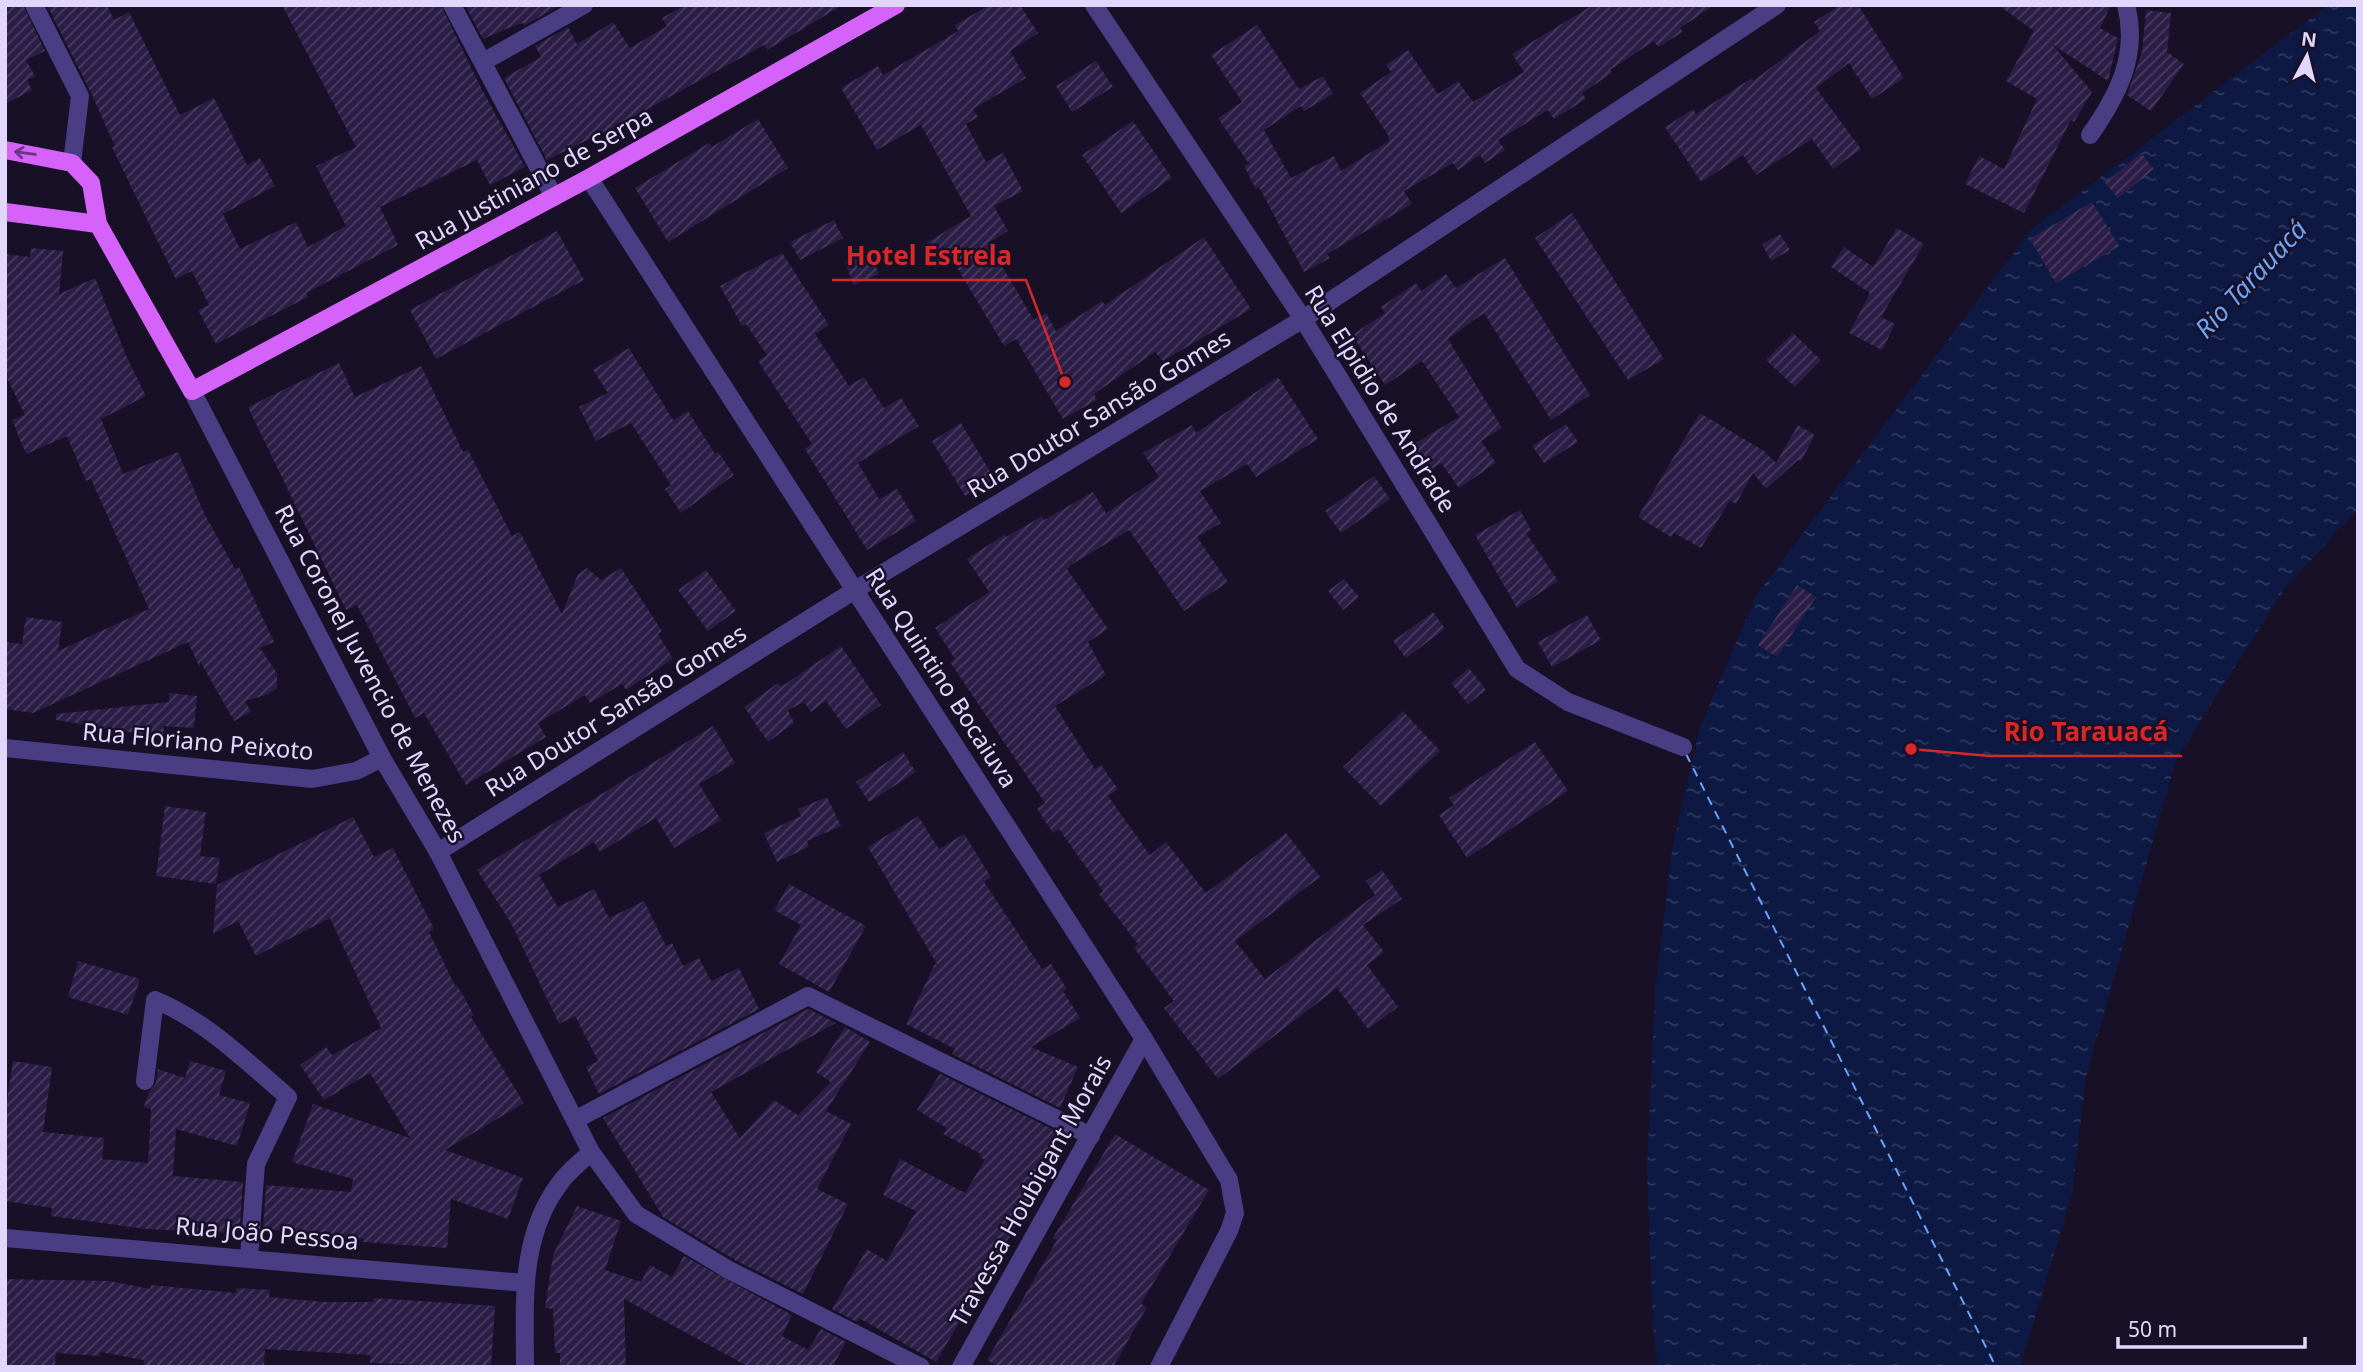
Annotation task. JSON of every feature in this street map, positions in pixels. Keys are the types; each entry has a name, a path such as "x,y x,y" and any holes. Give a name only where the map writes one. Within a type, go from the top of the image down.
{"main road":[{"name":"Rua Justiniano de Serpa","path":"192,391 555,197 896,5"},
{"path":"5,150 72,163"},
{"name":"Rua Coronel Juvencio de Menezes","path":"72,163 91,183 98,224 192,391"},
{"path":"5,212 98,224"}],"street":[{"path":"34,5 79,96 72,163"},
{"path":"452,5 555,197"},
{"path":"483,62 584,5"},
{"name":"Rua Elpidio de Andrade","path":"1094,5 1303,319 1517,669 1568,702 1683,747"},
{"name":"Rua Doutor Sansão Gomes","path":"438,852 855,590 1303,319 1777,5"},
{"path":"2090,135 2107,110 2130,60 2130,19 2126,5"},
{"name":"Rua Quintino Bocaiuva","path":"589,178 1144,1039 1229,1180 1235,1213 1230,1231 1159,1367"},
{"name":"Rua Coronel Juvencio de Menezes","path":"192,391 382,758 438,852 591,1152 636,1214 729,1270 921,1367"},
{"name":"Rua Floriano Peixoto","path":"5,748 312,779 356,771 382,758"},
{"path":"575,1120 808,996 1091,1136"},
{"path":"145,1081 155,1000 172,1007 238,1055 288,1097 256,1164 249,1257"},
{"name":"Travessa Houbigant Morais","path":"961,1367 1144,1039"},
{"path":"525,1367 525,1283 531,1239 560,1183 591,1152"},
{"name":"Rua João Pessoa","path":"5,1238 249,1257 525,1283"}],"water":[{"path":"2328,5 2358,5 2358,509 2285,588 2176,760 2086,1076 2072,1194 2020,1367 1658,1367 1653,1328 1647,1171 1655,993 1672,849 1700,727 1756,596 2031,230"}],"building":[{"path":"5,5 23,5 45,51 26,60 35,76 27,80 32,90 5,104"},
{"path":"47,5 107,5 114,20 129,12 180,115 214,98 247,165 260,158 275,186 223,214 240,249 296,222 308,247 346,226 316,166 356,147 282,5 441,5 482,90 525,167 490,185 477,160 380,207 398,245 306,293 308,297 216,344 198,310 209,305 192,271 176,279 112,147 115,146 90,91"},
{"path":"465,5 560,5 524,26 523,23 513,26 483,39"},
{"path":"685,5 843,5 767,50 764,45 626,121 547,160 504,78 541,57 535,46 568,27 577,44 613,22 630,48 667,26 662,18"},
{"path":"989,5 1020,5 1038,33 1010,51 1026,78 973,109 978,117 966,124 986,162 1003,153 1023,191 994,206 1008,231 988,243 1034,320 1046,313 1056,331 1102,301 1105,305 1204,237 1251,309 1163,361 1155,352 1094,394 1097,400 1063,419 1016,339 1004,346 952,259 935,269 921,246 971,216 921,125 877,150 841,88 878,66 883,75 958,31 955,25"},
{"path":"1593,5 1715,5 1680,28 1683,32 1658,47 1654,41 1610,70 1612,73 1582,93 1586,99 1554,119 1548,110 1498,140 1505,150 1485,163 1480,155 1458,170 1453,163 1404,191 1412,204 1327,254 1330,258 1304,272 1259,187 1256,189 1244,166 1249,164 1218,118 1242,102 1211,55 1257,25 1299,89 1323,76 1333,94 1304,111 1301,106 1264,130 1291,178 1334,156 1341,171 1389,141 1388,135 1360,93 1391,72 1386,65 1408,50 1438,94 1458,81 1473,102 1524,72 1512,54"},
{"path":"1840,5 1858,5 1904,78 1872,99 1849,63 1816,88 1861,149 1833,169 1812,139 1756,175 1743,155 1701,182 1665,127 1693,109 1696,114 1752,78 1753,81 1820,31 1814,22"},
{"path":"1998,5 2111,5 2100,28 2118,38 2108,81 2052,44 2092,92 2074,122 2071,120 2024,213 1965,184 1979,156 2004,169 2037,99 2006,81 2034,31"},
{"path":"2146,10 2171,13 2167,52 2184,64 2151,111 2127,95 2142,52"},
{"path":"1096,61 1113,87 1072,112 1056,86"},
{"path":"758,119 788,168 668,242 635,188 709,143 712,147"},
{"path":"1133,121 1172,178 1121,213 1082,155"},
{"path":"2141,153 2154,169 2118,198 2105,183"},
{"path":"2092,202 2119,246 2056,283 2030,239"},
{"path":"1572,213 1664,359 1628,380 1535,238"},
{"path":"834,220 843,238 800,260 790,242"},
{"path":"1897,228 1924,244 1881,317 1895,324 1882,350 1849,333 1870,293 1831,267 1844,247 1873,267"},
{"path":"557,231 584,280 436,359 410,310"},
{"path":"1780,234 1790,250 1771,261 1762,244"},
{"path":"31,248 63,251 59,294 95,278 128,360 146,396 101,419 123,474 178,452 204,513 235,569 239,567 274,642 260,648 277,673 277,688 269,694 245,701 251,712 234,721 200,661 200,668 188,642 33,713 5,709 5,642 22,644 26,617 62,622 58,651 149,609 91,479 86,481 67,436 26,454 12,420 25,415 5,374 5,254 30,257"},
{"path":"870,251 879,274 854,285 844,261"},
{"path":"782,253 829,325 815,334 849,386 864,377 884,408 901,398 919,426 858,463 879,499 897,489 916,521 867,550 805,449 812,444 758,361 767,355 746,324 742,326 720,286"},
{"path":"1505,258 1590,395 1551,420 1484,313 1448,339 1502,428 1481,441 1496,463 1459,488 1441,463 1430,470 1414,444 1459,417 1422,361 1385,385 1352,335 1385,313 1381,307 1416,283 1421,291 1446,274 1456,288"},
{"path":"1793,333 1821,360 1795,387 1766,360"},
{"path":"629,348 673,420 688,411 715,454 718,452 734,475 681,513 665,489 671,485 631,423 596,441 579,407 608,393 593,370"},
{"path":"339,363 355,397 421,366 463,452 468,450 512,536 520,532 562,614 578,574 587,568 601,580 621,568 662,631 658,634 673,659 626,690 622,684 590,703 585,695 538,723 546,737 466,785 424,713 415,718 357,605 346,610 248,407"},
{"path":"1278,377 1318,439 1256,477 1247,464 1200,491 1221,523 1197,537 1228,582 1184,611 1129,530 1071,565 1067,569 1108,629 1088,642 1106,675 1055,706 1095,769 1101,765 1118,789 1108,796 1150,855 1166,842 1206,893 1286,833 1320,877 1235,941 1265,979 1375,895 1366,881 1382,870 1402,899 1363,925 1384,952 1367,965 1398,1007 1368,1029 1337,988 1218,1079 1164,1008 1174,1001 1134,948 1138,944 1099,894 1103,891 1059,829 1053,833 1037,809 1045,803 950,662 955,659 935,628 989,592 967,559 1004,535 1006,537 1042,516 1044,520 1093,492 1106,513 1159,477 1143,453 1192,425 1196,433"},
{"path":"1700,413 1764,451 1776,463 1798,425 1815,435 1801,461 1798,460 1766,489 1753,473 1736,504 1730,500 1701,548 1674,533 1671,537 1638,517"},
{"path":"961,423 994,478 965,496 932,441"},
{"path":"1566,424 1578,442 1544,463 1532,446"},
{"path":"1374,476 1390,499 1341,533 1325,511"},
{"path":"1520,510 1531,530 1526,533 1558,581 1517,608 1475,535"},
{"path":"706,570 736,611 708,631 678,590"},
{"path":"1344,579 1359,597 1343,610 1328,591"},
{"path":"1797,585 1816,597 1777,657 1758,645"},
{"path":"1433,612 1445,629 1406,658 1393,641"},
{"path":"1587,615 1601,640 1552,667 1538,642"},
{"path":"841,646 881,705 846,729 826,701 811,712 804,702 788,710 794,723 768,742 744,707 778,683 781,687"},
{"path":"1469,668 1486,690 1468,704 1451,683"},
{"path":"169,693 197,696 194,728 163,726 165,738 56,720 56,714 169,702"},
{"path":"1403,711 1440,751 1381,806 1343,767"},
{"path":"713,726 735,763 699,784 721,820 674,848 656,818 600,852 594,842 539,875 558,907 594,889 609,918 644,901 666,946 672,943 683,966 699,958 711,981 739,968 759,1009 599,1094 586,1067 598,1061 575,1016 559,1024 512,925 477,870"},
{"path":"1535,742 1568,791 1467,858 1439,815 1454,805 1449,798"},
{"path":"903,752 916,772 869,802 856,782"},
{"path":"827,797 841,826 807,841 809,847 777,862 764,833 801,816 798,809"},
{"path":"165,806 206,812 200,856 220,858 216,884 156,876"},
{"path":"918,816 939,849 964,834 991,877 984,882 1042,969 1051,964 1067,989 1063,991 1080,1018 1031,1047 1078,1067 1060,1108 952,1054 955,1049 906,1024 935,964 938,966 868,847"},
{"path":"353,817 374,857 393,848 434,929 429,932 455,986 457,985 474,1015 471,1017 524,1103 445,1150 523,1178 508,1219 451,1199 447,1248 363,1242 363,1239 263,1229 266,1185 351,1192 353,1179 292,1162 313,1104 410,1138 370,1073 324,1100 300,1065 326,1047 332,1055 381,1028 330,918 256,956 238,921 213,934 217,885"},
{"path":"789,884 866,926 829,992 779,964 801,925 774,910"},
{"path":"78,961 140,979 128,1015 68,997"},
{"path":"808,1009 836,1023 711,1092 740,1138 774,1100 798,1115 831,1082 816,1072 845,1027 870,1042 826,1111 851,1124 817,1189 848,1204 803,1294 735,1260 663,1217 603,1118"},
{"path":"13,1061 52,1067 43,1132 104,1138 102,1159 148,1163 151,1109 144,1107 149,1092 156,1083 158,1069 185,1078 190,1061 226,1071 219,1095 250,1103 237,1146 176,1129 173,1176 243,1182 240,1227 234,1226 234,1233 145,1229 51,1216 52,1208 5,1201 5,1114"},
{"path":"940,1074 1058,1132 1042,1159 1047,1162 1030,1193 1034,1195 936,1362 859,1318 857,1322 832,1309 867,1249 887,1261 916,1211 883,1195 900,1159 965,1193 985,1160 979,1157 981,1154 943,1134 947,1128 917,1110"},
{"path":"1115,1134 1209,1190 1141,1304 1147,1307 1113,1367 999,1367 987,1360 1057,1240 1053,1238"},
{"path":"577,1206 621,1221 605,1270 641,1282 650,1265 672,1277 684,1256 792,1315 782,1336 808,1350 821,1329 846,1342 834,1364 839,1367 749,1367 624,1299 626,1367 560,1367 560,1353 555,1353 553,1309 545,1308 553,1255"},
{"path":"5,1279 109,1281 150,1289 151,1285 236,1293 236,1288 270,1290 269,1297 324,1302 374,1302 374,1298 495,1306 491,1367 370,1363 370,1355 265,1349 264,1367 143,1367 144,1360 100,1352 100,1356 56,1353 55,1367 5,1367"}],"ferry route":[{"path":"1686,754 1996,1367"}],"place":[{"name":"Hotel Estrela","path":"1065,382"},
{"name":"Rio Tarauacá","path":"1911,749"}]}
